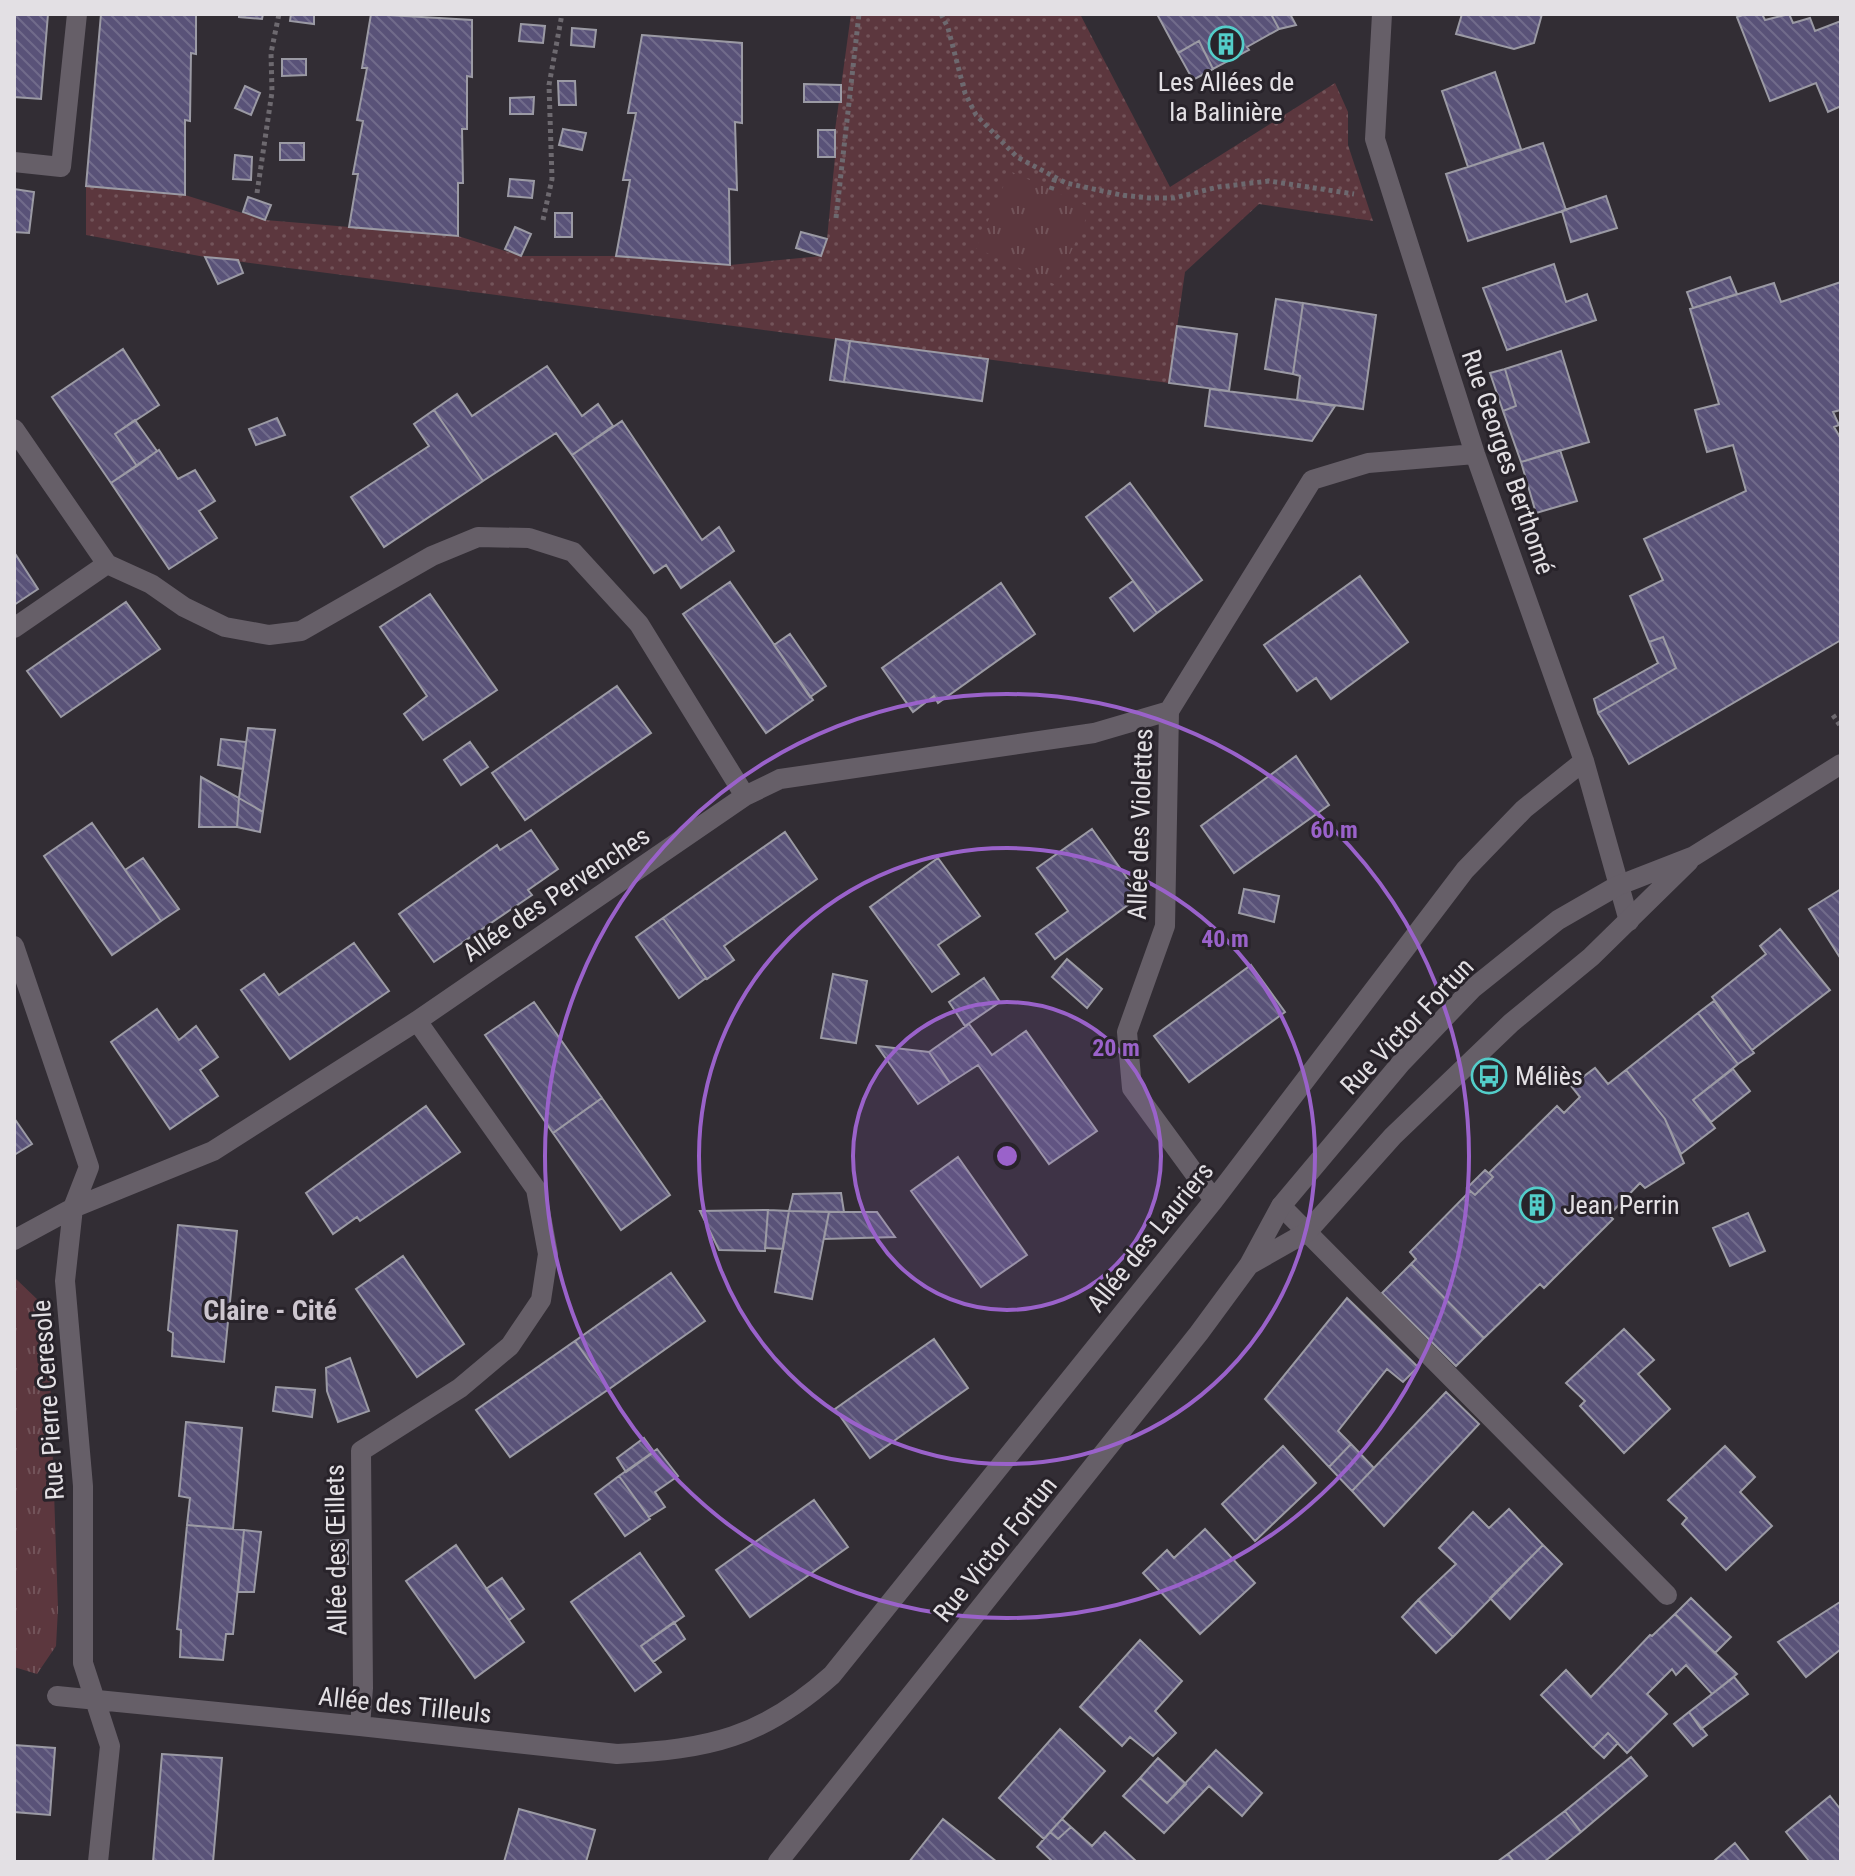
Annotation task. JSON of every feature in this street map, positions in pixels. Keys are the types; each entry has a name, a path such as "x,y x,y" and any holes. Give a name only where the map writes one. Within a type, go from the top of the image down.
{"street":[{"path":"14,162 61,167 77,14"},
{"name":"Rue Georges Berthomé","path":"1382,14 1375,139 1475,454 1584,761 1629,921"},
{"path":"14,429 107,564 151,584 184,607 225,627 269,635 301,631 432,556 478,537 529,538 573,552 639,624 745,796"},
{"name":"Allée des Violettes","path":"1214,1200 1132,1088 1127,1032 1165,926 1169,711 1312,480 1368,463 1475,454"},
{"path":"14,628 107,564"},
{"name":"Allée des Pervenches","path":"14,1240 73,1208 213,1151 417,1021 745,796 780,779 1094,733 1169,711"},
{"name":"Allée des Lauriers","path":"746,1733 778,1717 832,1675 1214,1200 1465,870 1524,809 1584,761"},
{"name":"Rue Victor Fortun","path":"778,1862 1156,1388 1249,1265 1281,1206 1401,1063 1472,989 1558,920 1617,886 1694,856 1841,764"},
{"name":"Rue Victor Fortun","path":"1249,1265 1307,1232 1393,1136 1511,1023 1591,957 1694,856"},
{"name":"Rue Pierre Ceresole","path":"14,946 89,1167 73,1208 65,1281 83,1486 83,1663 110,1746 98,1862"},
{"name":"Allée des Œillets","path":"360,1726 363,1688 361,1451 460,1388 510,1346 541,1300 548,1254 536,1189 417,1021"},
{"path":"1281,1206 1667,1595"},
{"name":"Allée des Tilleuls","path":"57,1696 617,1754 706,1745 746,1733"}],"path":[{"path":"257,193 272,92 271,53 279,14"},
{"path":"543,220 552,179 549,85 562,14"},
{"path":"836,218 859,14"},
{"path":"941,14 948,28 965,93 976,115 1017,157 1066,183 1121,195 1174,198 1245,182 1269,181 1395,202"},
{"path":"1051,190 1055,178"},
{"path":"1833,715 1841,727"}],"green space":[{"path":"851,14 1080,14 1170,187 1335,83 1348,112 1348,145 1373,221 1259,204 1185,272 1169,383 205,257 86,235 86,186 185,195 265,220 458,236 521,256 616,256 730,265 821,256 827,239 835,130"},
{"path":"1010,171 1091,208 1056,285 976,248"},
{"path":"14,1277 39,1301 48,1315 58,1609 56,1646 37,1674 14,1667"}],"building":[{"path":"14,14 48,14 41,99 14,97"},
{"path":"101,14 196,14 196,54 191,53 190,121 185,120 185,195 86,186"},
{"path":"239,14 263,14 262,19 239,17"},
{"path":"291,14 314,14 314,24 290,21"},
{"path":"371,14 472,20 472,77 467,76 467,129 462,129 463,183 458,183 458,236 349,227 358,174 353,174 363,121 357,120 367,68 362,68"},
{"name":"Les Allées de la Balinière","path":"1157,14 1271,14 1279,29 1247,47 1249,50 1213,69 1199,41 1178,53"},
{"path":"1271,14 1290,14 1296,25 1279,29"},
{"path":"1462,14 1542,14 1534,43 1514,49 1456,34"},
{"path":"1762,14 1765,20 1789,14 1793,23 1810,18 1815,31 1841,21 1841,106 1828,112 1816,83 1770,101 1737,17"},
{"path":"521,24 545,26 543,43 519,41"},
{"path":"572,28 596,30 594,47 571,45"},
{"path":"642,35 742,43 742,123 735,122 737,190 729,189 730,265 616,256 630,180 623,180 636,113 628,113"},
{"path":"1199,41 1213,69 1193,80 1178,53"},
{"path":"282,59 306,59 306,75 282,76"},
{"path":"1495,72 1521,149 1468,167 1442,91"},
{"path":"558,81 575,81 576,105 559,105"},
{"path":"804,84 841,85 841,102 804,102"},
{"path":"245,86 260,93 251,115 235,108"},
{"path":"534,97 533,114 510,114 510,98"},
{"path":"563,129 586,133 582,150 559,145"},
{"path":"818,130 835,130 835,157 818,157"},
{"path":"280,143 304,143 304,160 280,160"},
{"path":"1543,143 1566,210 1468,241 1446,174"},
{"path":"235,155 252,157 251,180 233,179"},
{"path":"510,179 534,181 532,198 508,196"},
{"path":"14,189 34,192 29,233 14,232"},
{"path":"1606,196 1617,228 1571,242 1562,211"},
{"path":"248,197 271,205 265,220 243,212"},
{"path":"555,213 572,213 572,237 555,237"},
{"path":"515,227 531,234 521,256 505,249"},
{"path":"801,232 827,239 821,256 796,248"},
{"path":"205,257 238,260 243,273 218,284"},
{"path":"1554,264 1566,302 1587,294 1596,320 1507,350 1483,288"},
{"path":"1730,277 1737,294 1693,308 1687,292"},
{"path":"1841,282 1841,410 1833,412 1839,425 1834,427 1841,439 1841,640 1629,764 1598,713 1676,668 1663,637 1649,642 1630,596 1663,580 1644,539 1746,491 1733,445 1707,452 1695,410 1719,404 1690,309 1774,283 1781,302"},
{"path":"1276,299 1303,303 1293,374 1265,369"},
{"path":"1303,303 1376,315 1363,409 1297,400 1300,376 1293,374"},
{"path":"1177,326 1237,334 1229,391 1169,383"},
{"path":"836,339 850,341 844,382 830,380"},
{"path":"850,341 988,359 982,401 844,382"},
{"path":"123,349 159,405 115,434 137,466 111,483 52,397"},
{"path":"1561,351 1589,442 1521,462 1503,411 1516,406 1505,369"},
{"path":"547,366 582,416 598,404 613,426 572,455 556,433 483,481 434,410 457,394 472,416"},
{"path":"1505,369 1516,406 1503,411 1490,373"},
{"path":"1210,389 1335,406 1312,441 1205,426"},
{"path":"434,410 483,481 384,547 351,497 429,446 414,424"},
{"path":"277,418 285,435 256,445 249,429"},
{"path":"135,420 157,451 137,466 115,434"},
{"path":"622,421 702,540 719,527 734,551 681,588 666,565 654,573 572,455"},
{"path":"159,450 178,479 195,470 215,501 199,511 217,538 169,569 111,483"},
{"path":"1560,450 1577,501 1536,513 1521,462"},
{"path":"1130,483 1202,580 1157,613 1086,517"},
{"path":"14,552 38,589 14,605"},
{"path":"1360,576 1408,642 1331,699 1316,678 1297,691 1264,645"},
{"path":"1133,581 1157,613 1134,631 1110,598"},
{"path":"730,582 813,700 766,733 683,614"},
{"path":"1001,583 1035,634 938,703 934,696 913,712 882,668"},
{"path":"430,594 497,690 423,740 404,714 427,696 380,627"},
{"path":"126,602 160,649 61,717 27,671"},
{"path":"790,634 826,686 810,697 774,645"},
{"path":"1663,637 1676,668 1598,713 1594,699 1658,663 1649,642"},
{"path":"617,686 651,733 525,820 492,773"},
{"path":"248,728 275,730 263,812 239,798"},
{"path":"221,739 246,742 243,769 218,765"},
{"path":"470,742 488,767 461,785 444,760"},
{"path":"1296,756 1329,805 1234,873 1201,826"},
{"path":"201,777 239,798 237,827 199,827"},
{"path":"239,798 263,812 260,832 237,827"},
{"path":"92,823 161,921 112,955 44,856"},
{"path":"1092,829 1140,896 1055,959 1036,934 1068,911 1037,868"},
{"path":"531,830 558,869 528,890 532,895 434,962 399,914 497,845 500,850"},
{"path":"785,832 817,879 724,946 734,960 707,979 663,918"},
{"path":"143,858 179,909 161,921 125,870"},
{"path":"938,858 980,916 938,945 959,974 932,992 870,907"},
{"path":"1244,889 1279,896 1274,922 1239,913"},
{"path":"1841,889 1841,959 1809,909"},
{"path":"663,918 706,978 679,998 636,937"},
{"path":"1780,929 1830,990 1752,1050 1712,997 1766,954 1760,946"},
{"path":"354,943 389,991 290,1059 241,990 264,974 279,995"},
{"path":"1067,959 1102,989 1087,1008 1052,977"},
{"path":"1251,965 1285,1012 1189,1082 1154,1036"},
{"path":"833,974 867,981 856,1043 821,1038"},
{"path":"984,978 1000,1002 965,1026 949,1002"},
{"path":"1714,1001 1754,1053 1738,1064 1698,1013"},
{"path":"534,1002 602,1098 553,1133 485,1035"},
{"path":"157,1009 179,1040 196,1026 218,1057 200,1070 218,1096 170,1129 111,1042"},
{"path":"1698,1013 1738,1064 1693,1100 1715,1128 1681,1154 1665,1119 1626,1070"},
{"path":"969,1024 992,1055 1026,1031 1097,1131 1049,1164 978,1065 950,1083 929,1052"},
{"path":"877,1046 929,1052 950,1083 918,1104"},
{"name":"Jean Perrin","path":"1595,1068 1608,1084 1626,1070 1665,1119 1684,1163 1645,1188 1640,1183 1609,1215 1613,1219 1544,1288 1540,1284 1484,1338 1411,1264 1416,1259 1410,1252 1470,1191 1475,1195 1493,1177 1489,1173 1557,1106 1564,1113 1580,1097 1571,1086"},
{"path":"1733,1069 1750,1091 1711,1122 1693,1100"},
{"path":"602,1098 670,1195 621,1230 553,1133"},
{"path":"426,1106 460,1152 360,1221 357,1217 333,1234 306,1193"},
{"path":"14,1118 32,1144 14,1155"},
{"path":"958,1157 1027,1255 981,1287 911,1191"},
{"path":"1485,1170 1493,1177 1475,1195 1467,1188"},
{"path":"841,1193 844,1212 789,1211 793,1194"},
{"path":"768,1210 789,1211 783,1249 765,1248"},
{"path":"768,1210 765,1251 719,1250 700,1211"},
{"path":"789,1211 829,1212 812,1299 775,1292"},
{"path":"829,1212 877,1212 895,1237 824,1239"},
{"path":"1748,1213 1765,1251 1730,1266 1713,1228"},
{"path":"178,1225 237,1231 224,1362 172,1356 173,1333 168,1330"},
{"path":"403,1256 464,1344 417,1377 356,1289"},
{"path":"1411,1264 1484,1338 1456,1366 1382,1293"},
{"path":"671,1273 705,1321 609,1389 575,1341"},
{"path":"1347,1298 1418,1367 1403,1382 1387,1369 1338,1431 1351,1444 1329,1467 1265,1399"},
{"path":"1624,1329 1654,1360 1638,1374 1670,1409 1624,1453 1580,1406 1585,1401 1566,1383"},
{"path":"934,1339 968,1388 870,1458 835,1409"},
{"path":"575,1341 609,1389 510,1457 476,1410"},
{"path":"350,1358 369,1411 338,1422 327,1391 326,1368"},
{"path":"276,1387 315,1390 312,1417 273,1411"},
{"path":"1446,1392 1479,1424 1384,1526 1352,1491"},
{"path":"186,1422 242,1428 233,1529 187,1525 190,1498 179,1496"},
{"path":"644,1438 654,1452 626,1472 617,1458"},
{"path":"1351,1444 1374,1468 1352,1491 1329,1467"},
{"path":"1283,1446 1316,1483 1255,1541 1222,1504"},
{"path":"1725,1446 1755,1477 1740,1492 1772,1526 1726,1570 1682,1524 1687,1518 1668,1500"},
{"path":"657,1449 678,1476 655,1492 665,1507 649,1517 619,1476"},
{"path":"619,1476 650,1519 625,1536 595,1494"},
{"path":"814,1500 848,1547 750,1617 716,1570"},
{"path":"1509,1509 1543,1545 1453,1637 1418,1600 1456,1564 1439,1548 1473,1512 1489,1528"},
{"path":"187,1525 244,1530 233,1634 226,1634 223,1660 180,1657 181,1630 177,1629"},
{"path":"1205,1529 1255,1583 1200,1634 1143,1573 1167,1550 1174,1558"},
{"path":"244,1530 261,1532 254,1592 238,1592"},
{"path":"348,1540 348,1564 332,1564 331,1541"},
{"path":"456,1545 524,1642 475,1678 406,1581"},
{"path":"1543,1545 1562,1564 1510,1619 1490,1598"},
{"path":"640,1553 684,1616 641,1646 661,1672 635,1691 571,1602"},
{"path":"502,1578 524,1609 509,1620 486,1589"},
{"path":"1691,1598 1731,1637 1715,1653 1675,1614"},
{"path":"1418,1600 1453,1637 1436,1653 1402,1617"},
{"path":"1840,1602 1841,1649 1806,1677 1778,1642"},
{"path":"1675,1614 1737,1674 1712,1694 1686,1665 1676,1675 1672,1669 1647,1694 1667,1714 1627,1753 1608,1733 1593,1748 1541,1695 1566,1670 1591,1697 1650,1635"},
{"path":"674,1622 685,1639 653,1662 641,1646"},
{"path":"1140,1640 1182,1681 1155,1711 1176,1733 1153,1756 1130,1737 1122,1746 1080,1707"},
{"path":"1734,1677 1748,1694 1701,1729 1689,1712"},
{"path":"1689,1712 1707,1735 1693,1746 1674,1724"},
{"path":"1060,1729 1105,1771 1044,1839 999,1798"},
{"path":"1608,1733 1618,1743 1604,1758 1593,1748"},
{"path":"14,1745 55,1748 50,1815 14,1812"},
{"path":"1216,1750 1262,1793 1242,1816 1209,1786 1164,1833 1123,1796 1140,1778 1167,1803"},
{"path":"162,1754 222,1758 213,1862 153,1862"},
{"path":"1631,1757 1647,1776 1581,1832 1565,1811"},
{"path":"1158,1758 1186,1784 1167,1803 1140,1778"},
{"path":"1830,1796 1841,1810 1841,1862 1810,1862 1786,1832"},
{"path":"519,1809 595,1830 586,1862 504,1862"},
{"path":"1565,1811 1581,1832 1544,1862 1514,1862 1508,1854"},
{"path":"943,1819 997,1862 909,1862"},
{"path":"1062,1819 1071,1827 1058,1839 1050,1832"},
{"path":"1071,1827 1092,1846 1105,1832 1137,1862 1053,1862 1037,1847 1050,1832 1058,1839"},
{"path":"1735,1843 1750,1862 1715,1860"},
{"path":"1508,1854 1514,1862 1497,1862"}],"place":[{"name":"Les Allées de la Balinière","path":"1226,44"},
{"name":"Méliès","path":"1489,1076"},
{"name":"Jean Perrin","path":"1537,1205"}],"district":[{"name":"Claire - Cité","path":"270,1310"}]}
